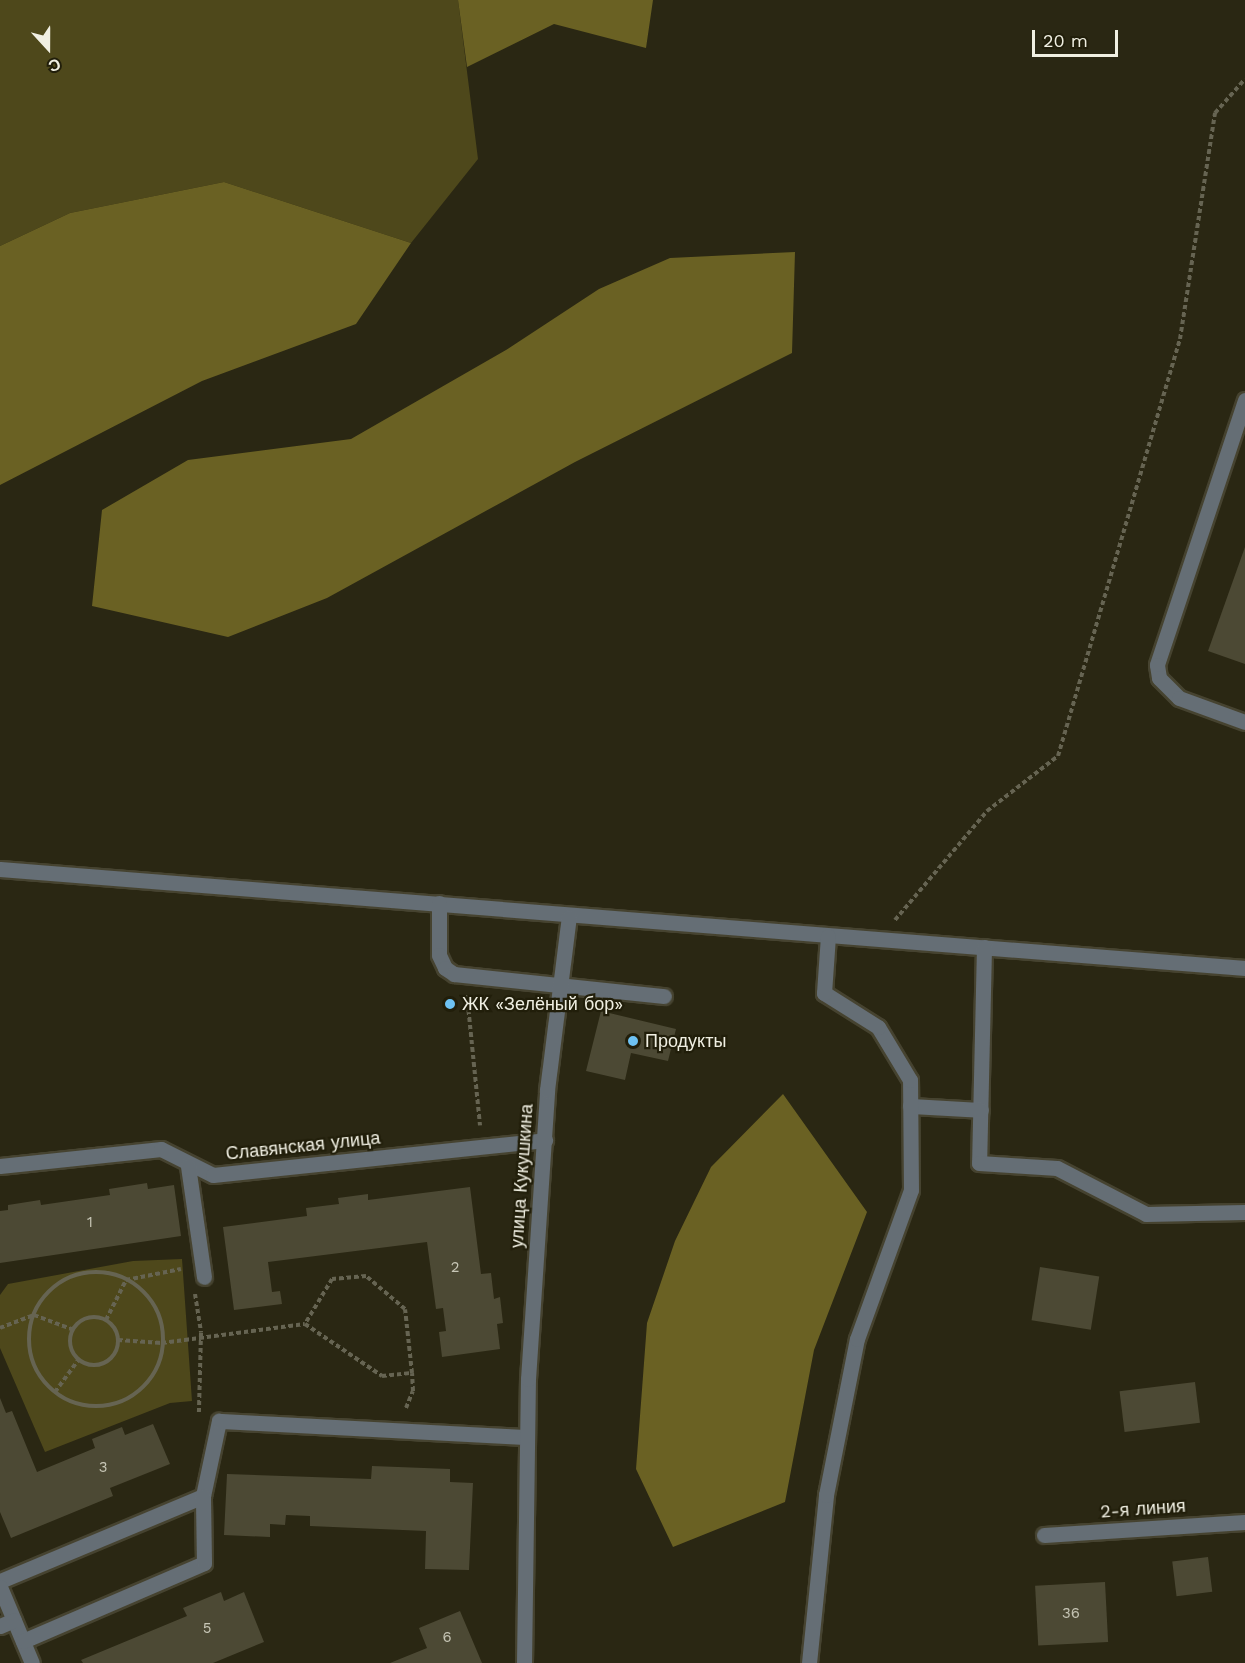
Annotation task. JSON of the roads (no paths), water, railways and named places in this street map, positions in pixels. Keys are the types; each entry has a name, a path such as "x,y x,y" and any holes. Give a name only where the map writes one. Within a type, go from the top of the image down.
{"street":[{"path":"1245,400 1157,665 1160,678 1173,694 1245,722"},
{"path":"0,869 439,903 568,917 878,938 1245,968"},
{"path":"439,903 439,955 445,968 466,975 664,996"},
{"name":"улица Кукушкина","path":"524,1663 526,1437 547,1090 562,985 568,917"},
{"path":"809,1663 826,1495 857,1340 911,1190 910,1080 878,1027 824,993 828,936"},
{"path":"984,947 979,1163 1057,1167 1146,1214 1245,1212"},
{"path":"910,1106 981,1110"},
{"name":"Славянская улица","path":"0,1166 161,1149 188,1166 213,1175 545,1140"},
{"path":"188,1166 199,1270"},
{"path":"23,1641 204,1563 203,1496 219,1421 526,1437"},
{"path":"0,1581 203,1496"},
{"name":"2-я линия","path":"1044,1535 1245,1522"},
{"path":"0,1587 7,1623 23,1641 32,1663"}],"place":[{"name":"ЖК «Зелёный бор»","path":"450,1004"},
{"name":"Продукты","path":"633,1041"}]}
